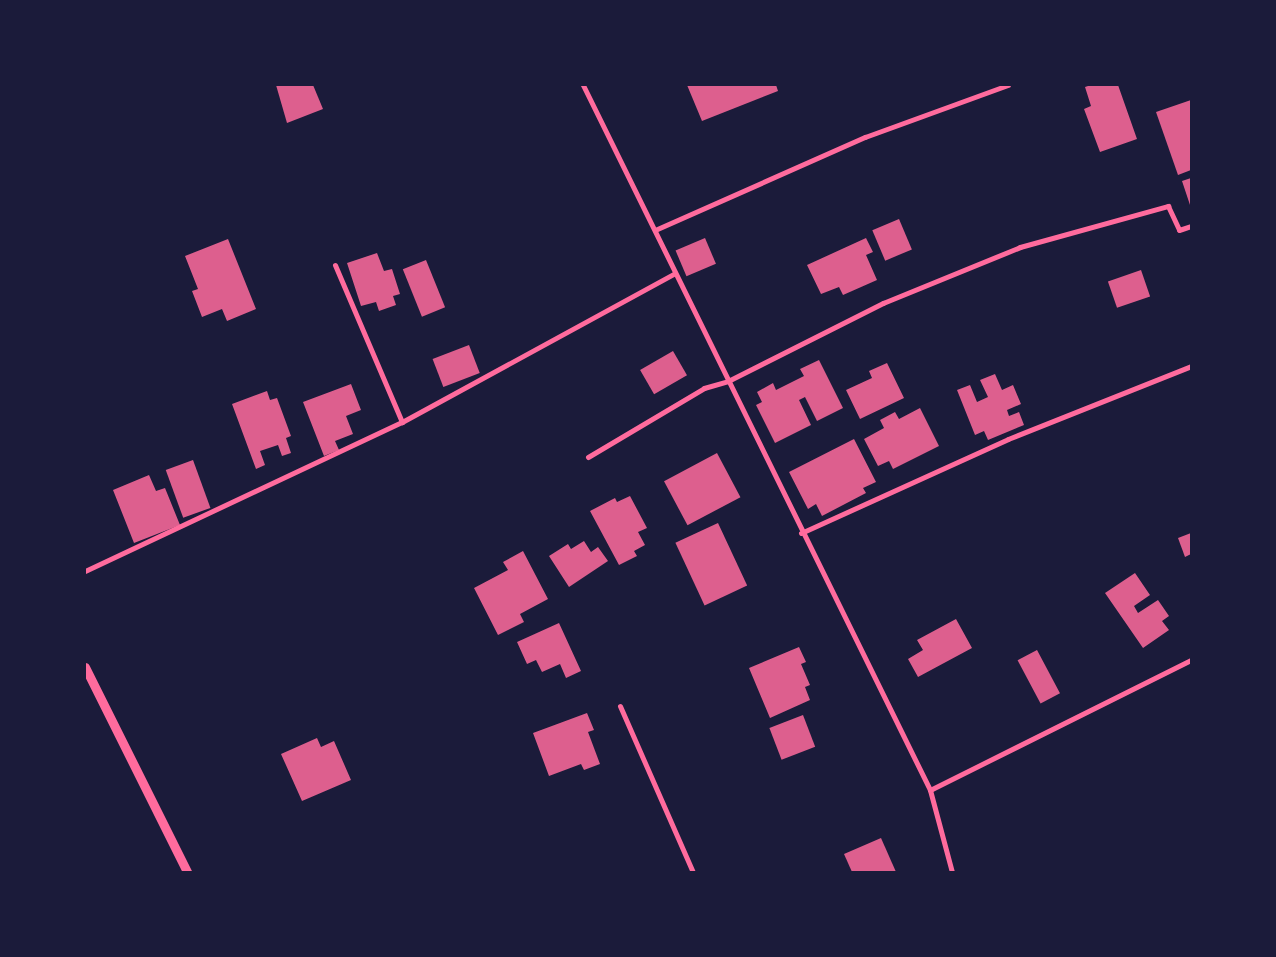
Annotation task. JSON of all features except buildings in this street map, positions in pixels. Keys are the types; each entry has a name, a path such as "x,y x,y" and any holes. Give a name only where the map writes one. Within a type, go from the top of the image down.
{"street":[{"path":"583,85 930,790 952,872"},
{"path":"655,230 865,137 1008,85"},
{"path":"588,457 704,388 728,380 883,303 1020,246 1168,206 1179,230 1191,226"},
{"path":"335,265 402,422"},
{"path":"85,571 402,422 676,273"},
{"path":"802,532 1008,439 1191,366"},
{"path":"930,790 1191,660"},
{"path":"85,667 186,872"},
{"path":"620,706 693,872"}]}
